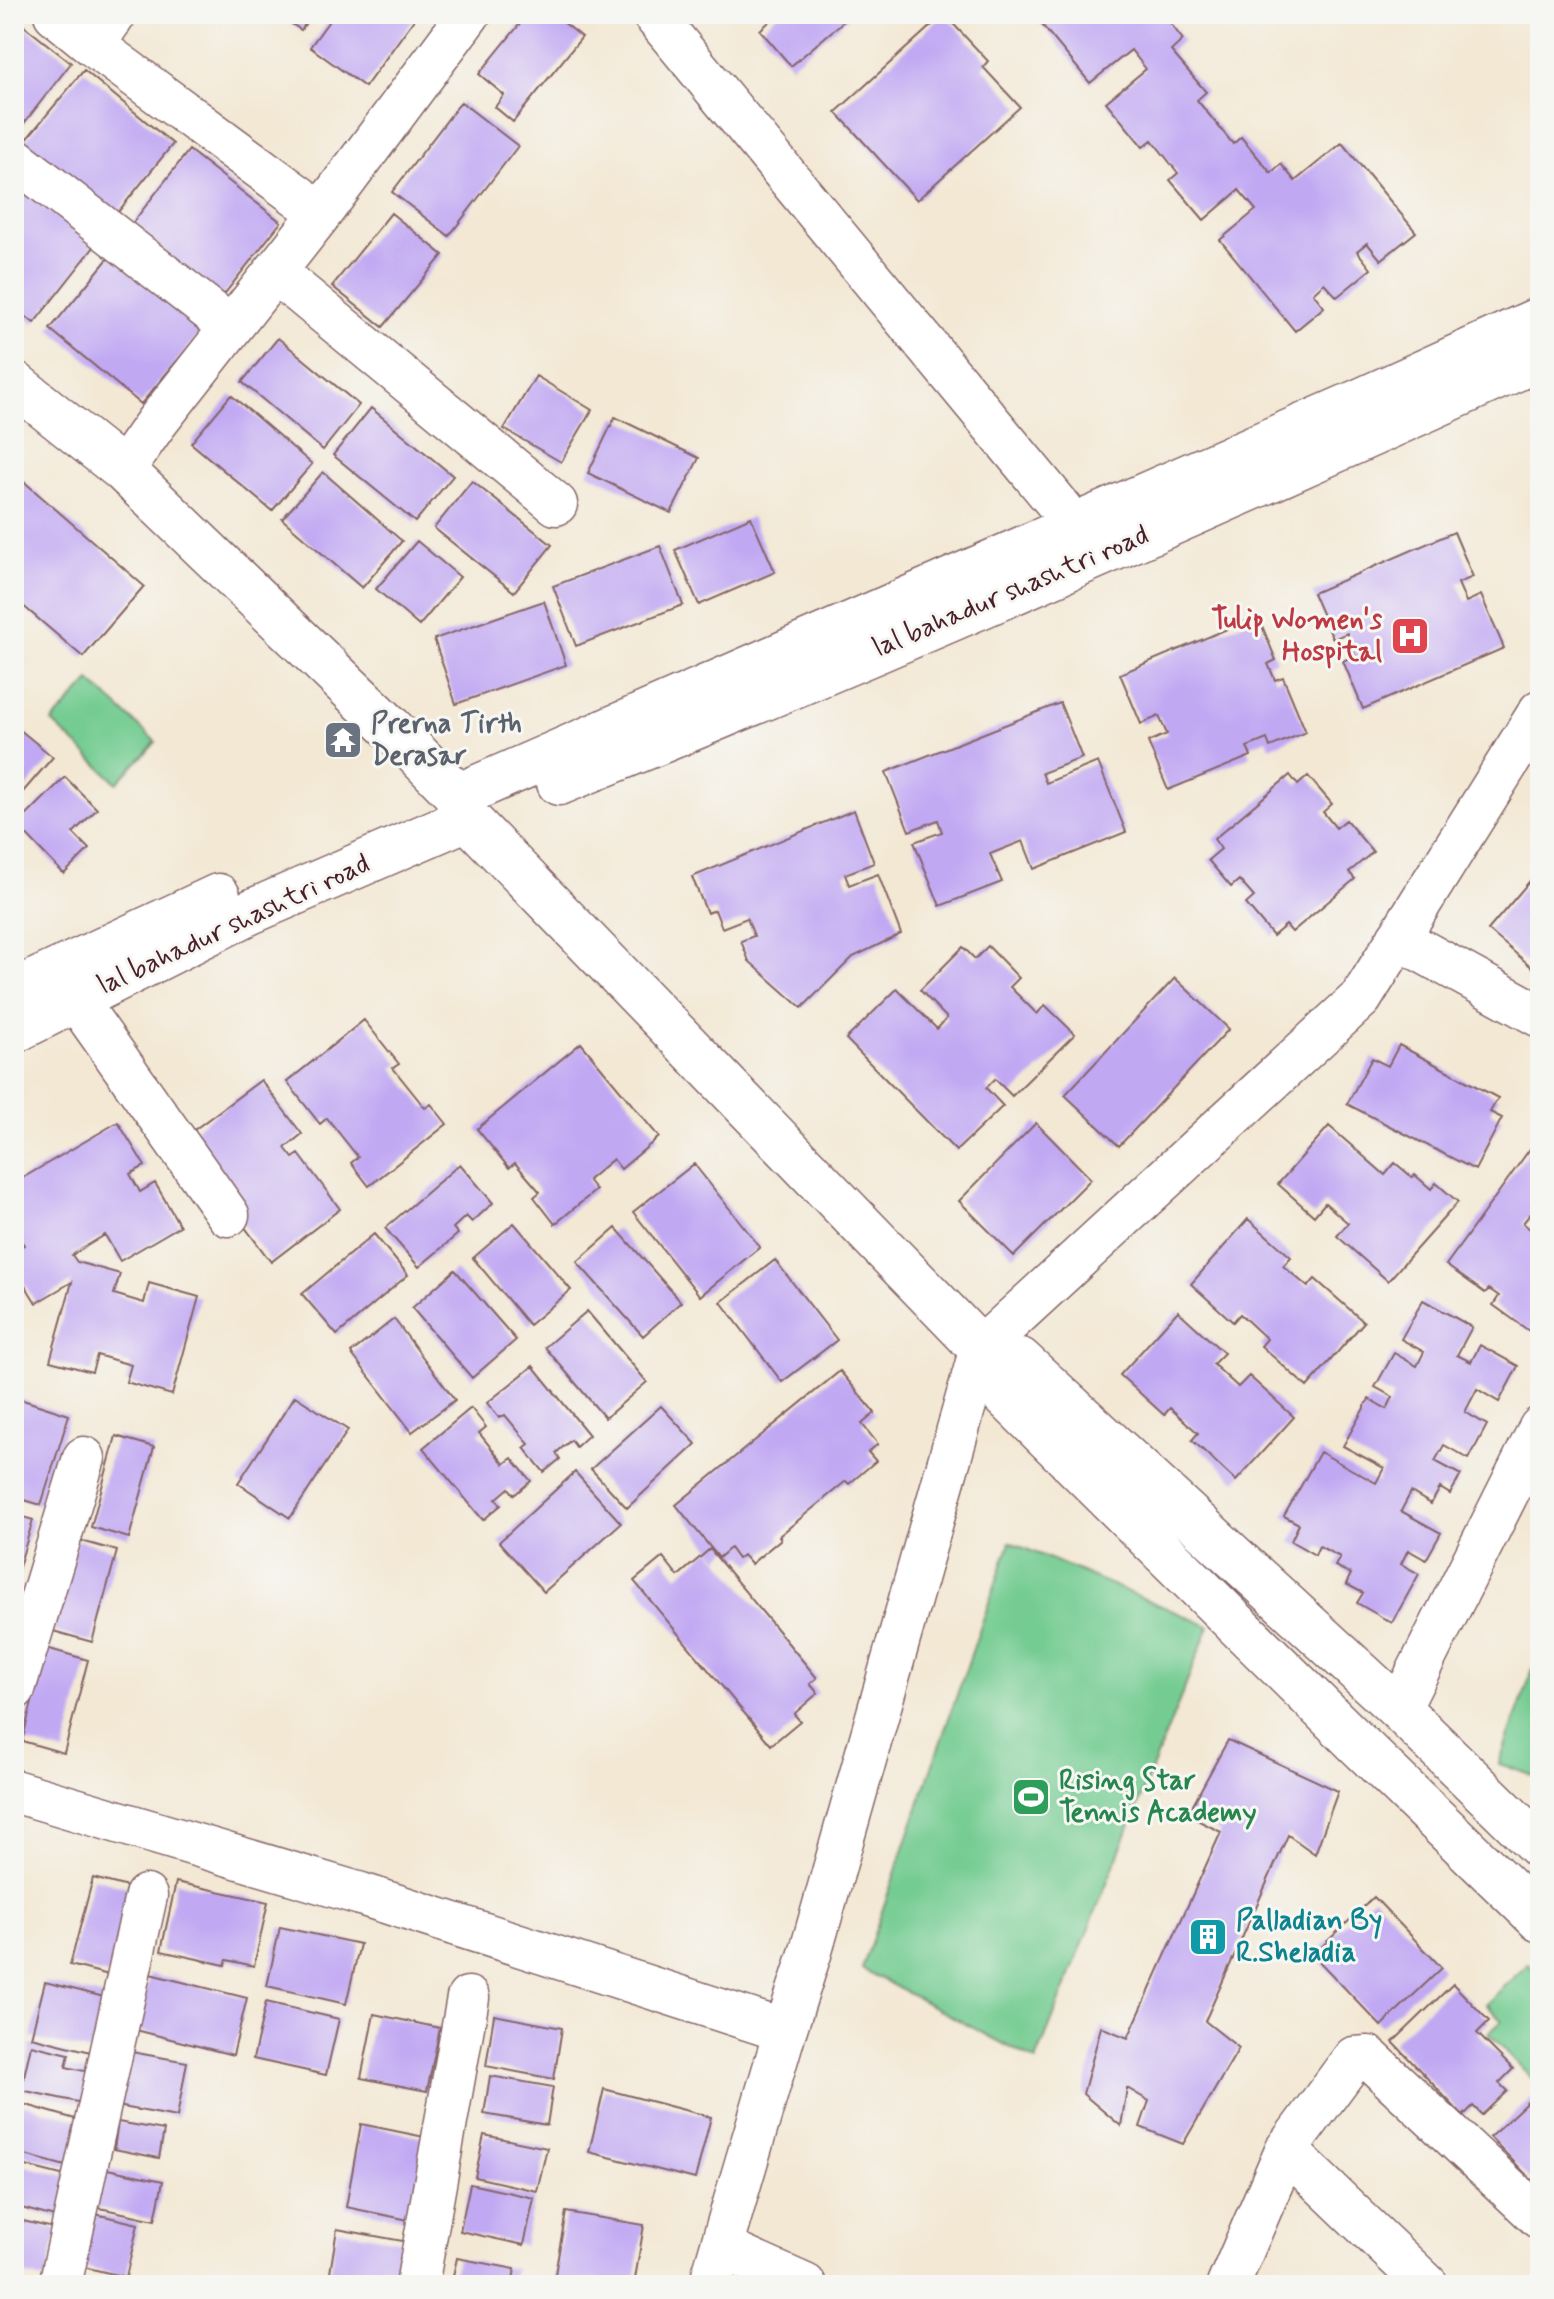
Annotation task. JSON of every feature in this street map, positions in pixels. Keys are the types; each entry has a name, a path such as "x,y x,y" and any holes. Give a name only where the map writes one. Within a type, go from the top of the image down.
{"main road":[{"path":"14,991 229,891 462,808 1075,525 1540,319"},
{"name":"lal bahadur shashtri road","path":"14,1031 462,808 501,807 753,704 1334,452 1540,358"},
{"path":"14,383 123,470 390,727 462,808 986,1354 994,1385 1540,1920"},
{"path":"986,1354 1020,1360 1399,1709 1540,1847"}],"street":[{"path":"55,14 104,30 321,213"},
{"path":"123,470 469,14"},
{"path":"653,14 1075,525"},
{"path":"14,158 231,327"},
{"path":"275,272 556,504"},
{"path":"805,2285 716,2266 986,1354 1361,998 1540,711"},
{"path":"1398,938 1540,1016"},
{"path":"76,1000 228,1215"},
{"path":"1399,1709 1540,1428"},
{"path":"14,1689 84,1458"},
{"path":"14,1791 361,1894 785,2031"},
{"path":"60,2285 146,1896"},
{"path":"417,2285 468,1998"},
{"path":"1228,2285 1286,2150 1354,2058 1368,2057 1540,2218"},
{"path":"1286,2150 1427,2285"}],"green space":[{"path":"90,681 156,742 117,783 52,722"},
{"name":"Rising Star Tennis Academy","path":"1010,1542 1209,1626 1036,2061 862,1969"},
{"path":"1533,1669 1540,1672 1540,1778 1499,1764"},
{"path":"1528,1964 1540,1977 1540,2087 1489,2033 1502,2021 1486,2004"}],"building":[{"path":"277,14 312,14 301,30"},
{"path":"334,14 418,14 365,87 310,47"},
{"path":"528,14 553,14 582,37 513,122 495,107 504,95 479,74"},
{"path":"778,14 852,14 791,66 760,30"},
{"path":"944,14 988,61 983,67 1020,107 917,200 836,112"},
{"path":"1033,14 1175,14 1168,20 1183,40 1171,51 1206,92 1197,100 1233,144 1241,137 1271,173 1281,164 1295,181 1342,143 1416,232 1381,260 1367,243 1357,251 1371,269 1337,297 1324,283 1313,293 1324,307 1295,331 1220,240 1256,210 1239,190 1204,220 1170,180 1178,173 1152,140 1143,147 1106,102 1146,69 1131,50 1090,83"},
{"path":"14,18 71,63 14,136"},
{"path":"84,70 173,144 114,217 24,142"},
{"path":"461,102 518,146 449,236 392,192"},
{"path":"189,150 281,222 222,297 131,225"},
{"path":"14,183 94,247 34,323 14,307"},
{"path":"391,213 443,255 383,327 332,286"},
{"path":"111,255 202,331 141,404 50,329"},
{"path":"278,338 359,405 323,450 242,382"},
{"path":"536,376 592,410 561,462 504,429"},
{"path":"231,395 312,464 272,511 191,443"},
{"path":"371,408 453,476 415,522 333,455"},
{"path":"615,417 699,458 671,513 588,473"},
{"path":"323,472 402,541 362,588 282,519"},
{"path":"14,473 144,586 83,657 14,598"},
{"path":"472,481 552,545 514,592 434,528"},
{"path":"751,517 775,572 699,605 675,550"},
{"path":"1454,532 1473,577 1458,583 1466,602 1481,595 1504,648 1363,709 1343,661 1355,655 1347,633 1333,639 1313,593"},
{"path":"417,541 460,577 419,626 376,589"},
{"path":"660,546 683,605 576,646 553,586"},
{"path":"544,601 566,665 456,704 434,639"},
{"path":"1258,616 1276,660 1268,664 1275,680 1283,677 1306,732 1270,747 1267,739 1247,747 1251,756 1168,790 1148,742 1167,734 1159,716 1141,724 1120,674"},
{"path":"1060,703 1082,758 1042,773 1046,783 1098,762 1126,832 1034,869 1023,841 990,854 1002,882 940,906 914,842 942,832 938,820 909,831 886,772"},
{"path":"14,725 53,757 16,800 14,798"},
{"path":"1290,775 1298,785 1308,776 1332,804 1323,812 1336,828 1346,820 1373,852 1349,872 1355,879 1292,932 1286,925 1273,936 1246,904 1254,897 1239,880 1231,887 1208,860 1221,849 1214,839"},
{"path":"65,777 97,809 73,833 89,849 64,874 17,825"},
{"path":"854,810 874,863 845,874 849,885 878,874 901,934 853,957 802,1008 749,961 741,941 754,936 747,918 722,928 715,910 707,913 692,877"},
{"path":"1540,869 1540,974 1488,930"},
{"path":"988,946 1019,978 1010,987 1037,1014 1045,1005 1075,1034 1012,1096 995,1079 986,1088 1003,1106 956,1151 846,1039 897,989 937,1029 947,1018 920,990 963,947 975,959"},
{"path":"1175,978 1229,1029 1119,1146 1065,1095"},
{"path":"364,1020 399,1064 393,1068 425,1108 431,1104 447,1124 369,1186 351,1163 358,1157 327,1118 320,1124 287,1082"},
{"path":"581,1043 659,1137 621,1169 613,1159 588,1180 596,1190 555,1224 534,1197 540,1192 515,1163 509,1168 477,1129"},
{"path":"1399,1045 1498,1098 1490,1112 1502,1118 1475,1170 1347,1104 1372,1058 1388,1066"},
{"path":"261,1080 302,1134 285,1148 293,1158 299,1154 340,1209 271,1262 235,1214 186,1136"},
{"path":"118,1122 145,1166 130,1174 140,1192 155,1183 180,1226 120,1261 105,1235 72,1255 77,1262 120,1274 114,1294 144,1303 149,1283 199,1297 172,1395 126,1382 131,1365 97,1355 92,1372 50,1361 72,1282 36,1303 14,1267 14,1251 24,1245 14,1231 14,1183"},
{"path":"1036,1123 1091,1179 1014,1256 959,1201"},
{"path":"1329,1126 1385,1175 1395,1163 1431,1189 1436,1183 1458,1202 1388,1281 1337,1236 1348,1223 1325,1203 1314,1216 1278,1184"},
{"path":"1540,1135 1540,1211 1536,1207 1523,1223 1540,1238 1540,1317 1529,1331 1493,1305 1499,1296 1489,1289 1485,1293 1446,1265"},
{"path":"460,1164 493,1203 472,1222 466,1216 453,1228 458,1234 419,1267 385,1228"},
{"path":"694,1164 760,1247 700,1296 633,1212"},
{"path":"1248,1219 1291,1257 1283,1266 1308,1287 1315,1279 1364,1322 1307,1387 1261,1346 1267,1339 1240,1314 1233,1322 1191,1284"},
{"path":"514,1223 571,1290 529,1325 473,1258"},
{"path":"616,1228 681,1302 643,1336 577,1262"},
{"path":"374,1234 408,1275 337,1335 302,1294"},
{"path":"775,1260 837,1340 782,1382 721,1302"},
{"path":"455,1270 516,1340 472,1378 412,1308"},
{"path":"1423,1300 1472,1327 1457,1355 1471,1362 1480,1345 1518,1366 1499,1402 1477,1389 1465,1412 1487,1425 1469,1459 1444,1445 1435,1461 1461,1475 1450,1494 1440,1488 1431,1504 1411,1492 1401,1511 1441,1533 1426,1560 1408,1550 1401,1564 1419,1574 1392,1623 1357,1603 1363,1593 1346,1584 1351,1574 1335,1566 1340,1557 1319,1546 1315,1555 1291,1541 1299,1524 1284,1516 1320,1452 1376,1483 1384,1468 1343,1446 1369,1399 1387,1409 1393,1397 1375,1387 1394,1353 1417,1366 1424,1352 1401,1339"},
{"path":"587,1311 647,1382 605,1418 545,1347"},
{"path":"1178,1311 1224,1353 1213,1364 1238,1387 1249,1376 1294,1417 1236,1481 1192,1440 1198,1433 1170,1408 1164,1415 1120,1375"},
{"path":"394,1319 455,1400 412,1432 351,1353"},
{"path":"533,1366 589,1435 576,1447 571,1440 556,1453 560,1459 544,1472 524,1448 529,1444 505,1415 499,1418 487,1403"},
{"path":"840,1371 875,1413 862,1424 878,1444 868,1452 876,1461 849,1484 846,1481 779,1536 781,1539 751,1564 743,1555 738,1559 730,1548 719,1558 676,1505"},
{"path":"295,1396 348,1430 290,1518 238,1483"},
{"path":"20,1399 69,1415 41,1505 14,1497 14,1418"},
{"path":"661,1406 696,1444 627,1508 591,1469"},
{"path":"471,1408 486,1427 479,1433 504,1464 512,1458 531,1481 514,1495 509,1488 496,1499 501,1505 483,1520 423,1448"},
{"path":"116,1436 154,1447 129,1538 91,1527"},
{"path":"575,1472 621,1523 544,1592 499,1542"},
{"path":"14,1514 33,1520 15,1580 14,1579"},
{"path":"78,1540 117,1551 92,1642 53,1631"},
{"path":"710,1549 817,1678 810,1684 818,1693 794,1714 800,1721 771,1745 634,1581 663,1557 678,1576"},
{"path":"46,1648 88,1660 64,1753 22,1741"},
{"name":"Palladian By R.Sheladia","path":"1228,1740 1338,1791 1315,1854 1288,1835 1205,2021 1239,2048 1183,2144 1140,2127 1149,2101 1127,2088 1121,2126 1083,2094 1101,2027 1128,2038 1221,1832 1187,1815"},
{"path":"93,1878 139,1890 109,1975 70,1965"},
{"path":"176,1882 268,1902 254,1966 227,1960 225,1965 161,1951"},
{"path":"1374,1897 1442,1968 1381,2026 1313,1955"},
{"path":"280,1927 360,1944 346,2004 267,1986"},
{"path":"150,1974 247,1998 233,2055 136,2030"},
{"path":"45,1982 112,1999 99,2054 31,2037"},
{"path":"1453,1984 1489,2021 1477,2033 1513,2069 1499,2083 1507,2091 1482,2115 1473,2106 1463,2116 1393,2042"},
{"path":"266,2002 339,2019 326,2075 253,2059"},
{"path":"374,2014 440,2028 427,2091 361,2078"},
{"path":"494,2015 562,2028 554,2079 486,2066"},
{"path":"31,2045 69,2054 66,2067 98,2074 92,2105 21,2090"},
{"path":"126,2051 187,2062 177,2117 117,2106"},
{"path":"490,2076 553,2087 547,2125 484,2114"},
{"path":"604,2089 711,2117 695,2179 589,2152"},
{"path":"1538,2092 1540,2094 1540,2189 1490,2137"},
{"path":"23,2104 82,2121 69,2167 14,2152 14,2136"},
{"path":"118,2122 164,2130 159,2158 114,2149"},
{"path":"361,2124 439,2140 423,2223 346,2207"},
{"path":"484,2135 547,2148 537,2191 475,2177"},
{"path":"14,2163 73,2178 62,2219 14,2206"},
{"path":"103,2168 163,2181 155,2220 95,2207"},
{"path":"470,2184 534,2198 524,2245 460,2231"},
{"path":"87,2212 138,2224 126,2277 75,2265"},
{"path":"566,2212 644,2225 634,2285 553,2285"},
{"path":"14,2219 58,2229 46,2280 14,2273"},
{"path":"337,2229 419,2244 411,2285 393,2285 330,2273"},
{"path":"457,2258 515,2269 512,2285 451,2285"}],"place":[{"name":"Tulip Women's Hospital","path":"1410,636"},
{"name":"Prerna Tirth Derasar","path":"343,740"},
{"name":"Rising Star Tennis Academy","path":"1031,1797"},
{"name":"Palladian By R.Sheladia","path":"1208,1937"}]}
